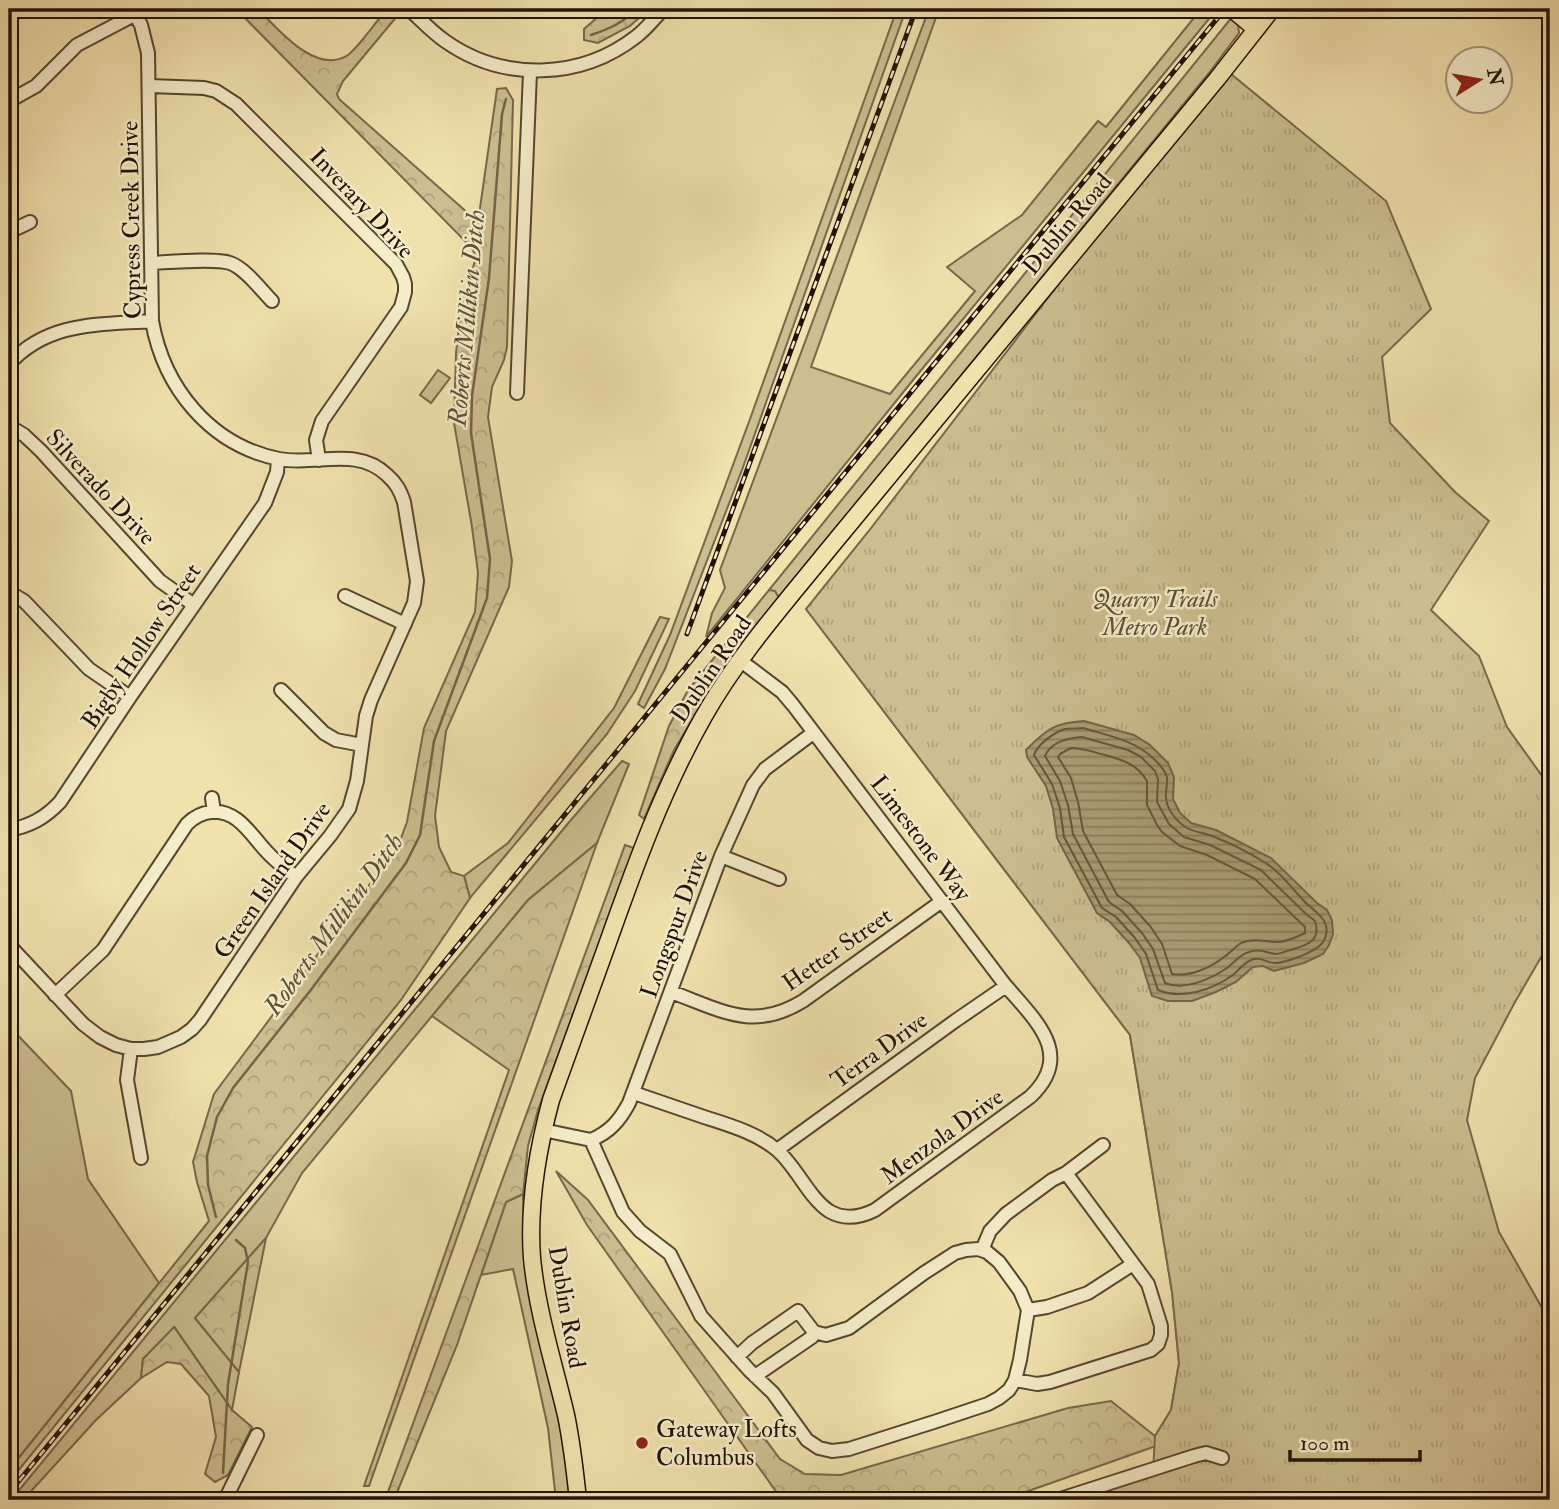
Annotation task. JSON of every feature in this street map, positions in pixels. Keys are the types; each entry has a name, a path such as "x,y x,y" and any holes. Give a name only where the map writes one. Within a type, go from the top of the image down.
{"main road":[{"path":"1232,9 1256,29"},
{"name":"Dublin Road","path":"578,1500 575,1460 537,1293 532,1258 533,1184 551,1100 620,909 680,760 705,714 766,627 1272,9"}],"street":[{"path":"409,9 433,32 458,49 492,64 530,72 574,67 604,57 637,36 663,9"},
{"path":"9,101 36,86 77,46 134,12"},
{"name":"Cypress Creek Drive","path":"134,12 145,37 150,86 152,321 170,375 187,404 217,431 256,452 278,459 302,461 340,458 366,461 395,482"},
{"path":"517,393 530,72"},
{"name":"Inverary Drive","path":"150,86 204,88 227,97 365,232 396,264 403,277 405,292 401,307 322,421 316,440 319,460"},
{"path":"9,232 30,222"},
{"path":"152,263 231,263 246,274 271,301"},
{"path":"9,364 33,342 62,331 79,326 152,321"},
{"name":"Silverado Drive","path":"9,426 24,435 41,451 160,581 194,605"},
{"name":"Bigby Hollow Street","path":"9,830 25,827 51,811 76,778 265,503 277,471 278,459"},
{"path":"395,482 407,475"},
{"name":"Green Island Drive","path":"131,1049 158,1047 192,1029 217,997 296,877 349,809 357,781 366,716 414,603 417,581 404,502 395,482"},
{"path":"9,592 24,601 89,669 130,697"},
{"path":"345,596 405,624"},
{"name":"Limestone Way","path":"741,661 782,692 1006,986 1039,1025 1047,1038 1051,1053"},
{"path":"281,690 324,733 336,740 362,745"},
{"name":"Longspur Drive","path":"591,1139 603,1135 622,1116 634,1093 721,856 753,785 778,758 813,733"},
{"path":"212,798 214,812"},
{"path":"55,995 103,950 187,824 201,814 226,813 234,817 268,854 296,877"},
{"path":"721,856 779,879"},
{"name":"Hetter Street","path":"671,992 735,1016 778,1014 803,1001 942,901"},
{"path":"9,945 89,1030 116,1045 131,1049 127,1080 141,1158"},
{"name":"Terra Drive","path":"777,1150 1006,986"},
{"name":"Menzola Drive","path":"777,1150 830,1212 856,1217 867,1214 1040,1089 1049,1071 1051,1053"},
{"path":"634,1093 740,1129 777,1150"},
{"path":"543,1130 591,1139 623,1212 640,1231 670,1254 701,1316 737,1357 773,1393 813,1446 841,1451 988,1404 1009,1390 1015,1380 1028,1310 1020,1291 992,1255 982,1250 965,1250 924,1273 849,1328 826,1335 814,1332 798,1311 752,1343 737,1357"},
{"path":"982,1250 990,1231 1006,1214 1103,1144"},
{"path":"1015,1380 1037,1384 1051,1382 1151,1350 1158,1344 1161,1335 1161,1326 1148,1284 1066,1173"},
{"path":"1028,1310 1047,1307 1088,1293 1133,1264"},
{"path":"755,1376 812,1337 814,1332"},
{"path":"225,1500 257,1435"},
{"path":"1057,1500 1194,1456 1206,1453 1222,1458"}],"green space":[{"path":"236,9 258,9 298,47 311,55 336,60 352,51 387,9 403,9 343,81 337,94 339,99 478,222 497,89 506,88 513,100 507,347 492,387 488,417 512,561 509,587 446,731 435,816 439,847 451,872 464,876 470,898 401,1000 9,1482 9,1470 209,1221 193,1162 214,1094 398,846 407,822 424,728 475,612 478,573 454,423 456,353 461,309 476,257 472,248"},
{"path":"607,9 649,9 630,26 598,43 584,40 584,29"},
{"path":"897,9 906,9 742,470 665,669 644,708 638,704 670,635"},
{"path":"929,9 939,9 811,367 890,394 975,291 947,267 1022,215 1098,121 1106,127 1201,9 1217,9 706,637 712,613 725,588 720,570"},
{"path":"1232,17 1238,24 1239,33 1209,73 779,598 775,592 769,590"},
{"name":"Quarry Trails Metro Park","path":"1231,74 1386,201 1431,309 1382,357 1390,423 1455,492 1489,521 1431,610 1479,656 1507,727 1550,787 1550,942 1475,1078 1467,1120 1499,1232 1550,1322 1550,1500 1069,1500 1153,1472 1155,1436 1171,1410 1179,1363 1172,1292 1130,1035 806,609 1114,212"},
{"path":"438,370 450,378 431,403 420,395"},
{"path":"769,590 775,591 779,598 705,699 674,750 644,819 639,815 669,726 688,690"},
{"path":"806,609 1129,1014 1174,1117 1190,1434 1003,1500 782,1500 587,1225 556,1171 588,1200 780,1459 805,1474 841,1475 1068,1408 1111,1401 1155,1436 1171,1410 1179,1363 1172,1292 1130,1035"},
{"path":"660,617 669,619 635,691 607,734 470,898 464,876 508,843 614,708"},
{"path":"622,761 629,764 597,843 528,900 302,1173 266,1238 195,1318 239,1372 232,1410 175,1328 143,1359 141,1378 96,1420 23,1500 11,1500 570,821"},
{"path":"597,843 369,1486 364,1486 509,1070 432,1016 528,900"},
{"path":"625,845 634,848 538,1110 528,1146 523,1194 506,1202 457,1345 394,1500 385,1500"},
{"path":"9,1026 71,1091 88,1179 159,1283 9,1470"},
{"path":"523,1194 525,1258 564,1437 570,1500 556,1500 548,1428 513,1269 481,1275 506,1202"},
{"path":"266,1238 239,1372 195,1318"},
{"path":"174,1327 232,1410 252,1427 228,1475 215,1482 205,1474 216,1437 209,1396 181,1364 167,1362 141,1378 143,1359"}],"water":[{"path":"1084,721 1134,735 1150,745 1168,763 1174,777 1173,799 1180,813 1191,823 1216,830 1271,858 1327,910 1332,920 1333,934 1323,954 1304,963 1274,971 1263,966 1253,967 1236,982 1192,1001 1168,1001 1152,996 1140,958 1110,922 1097,913 1057,838 1046,786 1027,757 1026,750 1046,732 1065,723"}],"waterway":[{"name":"Roberts Millikin Ditch","path":"591,35 615,25 636,9"},
{"name":"Roberts Millikin Ditch","path":"216,1217 208,1185 207,1156 217,1117 233,1088 406,863 420,835 434,741 487,598 490,559 471,433 472,396 489,278 502,114 506,99"},
{"name":"Roberts Millikin Ditch","path":"223,1473 228,1384 248,1262 245,1248 236,1240"}],"railway":[{"path":"687,634 916,9"},
{"path":"9,1493 1225,9"}],"place":[{"name":"Gateway Lofts Columbus","path":"642,1443"}]}
